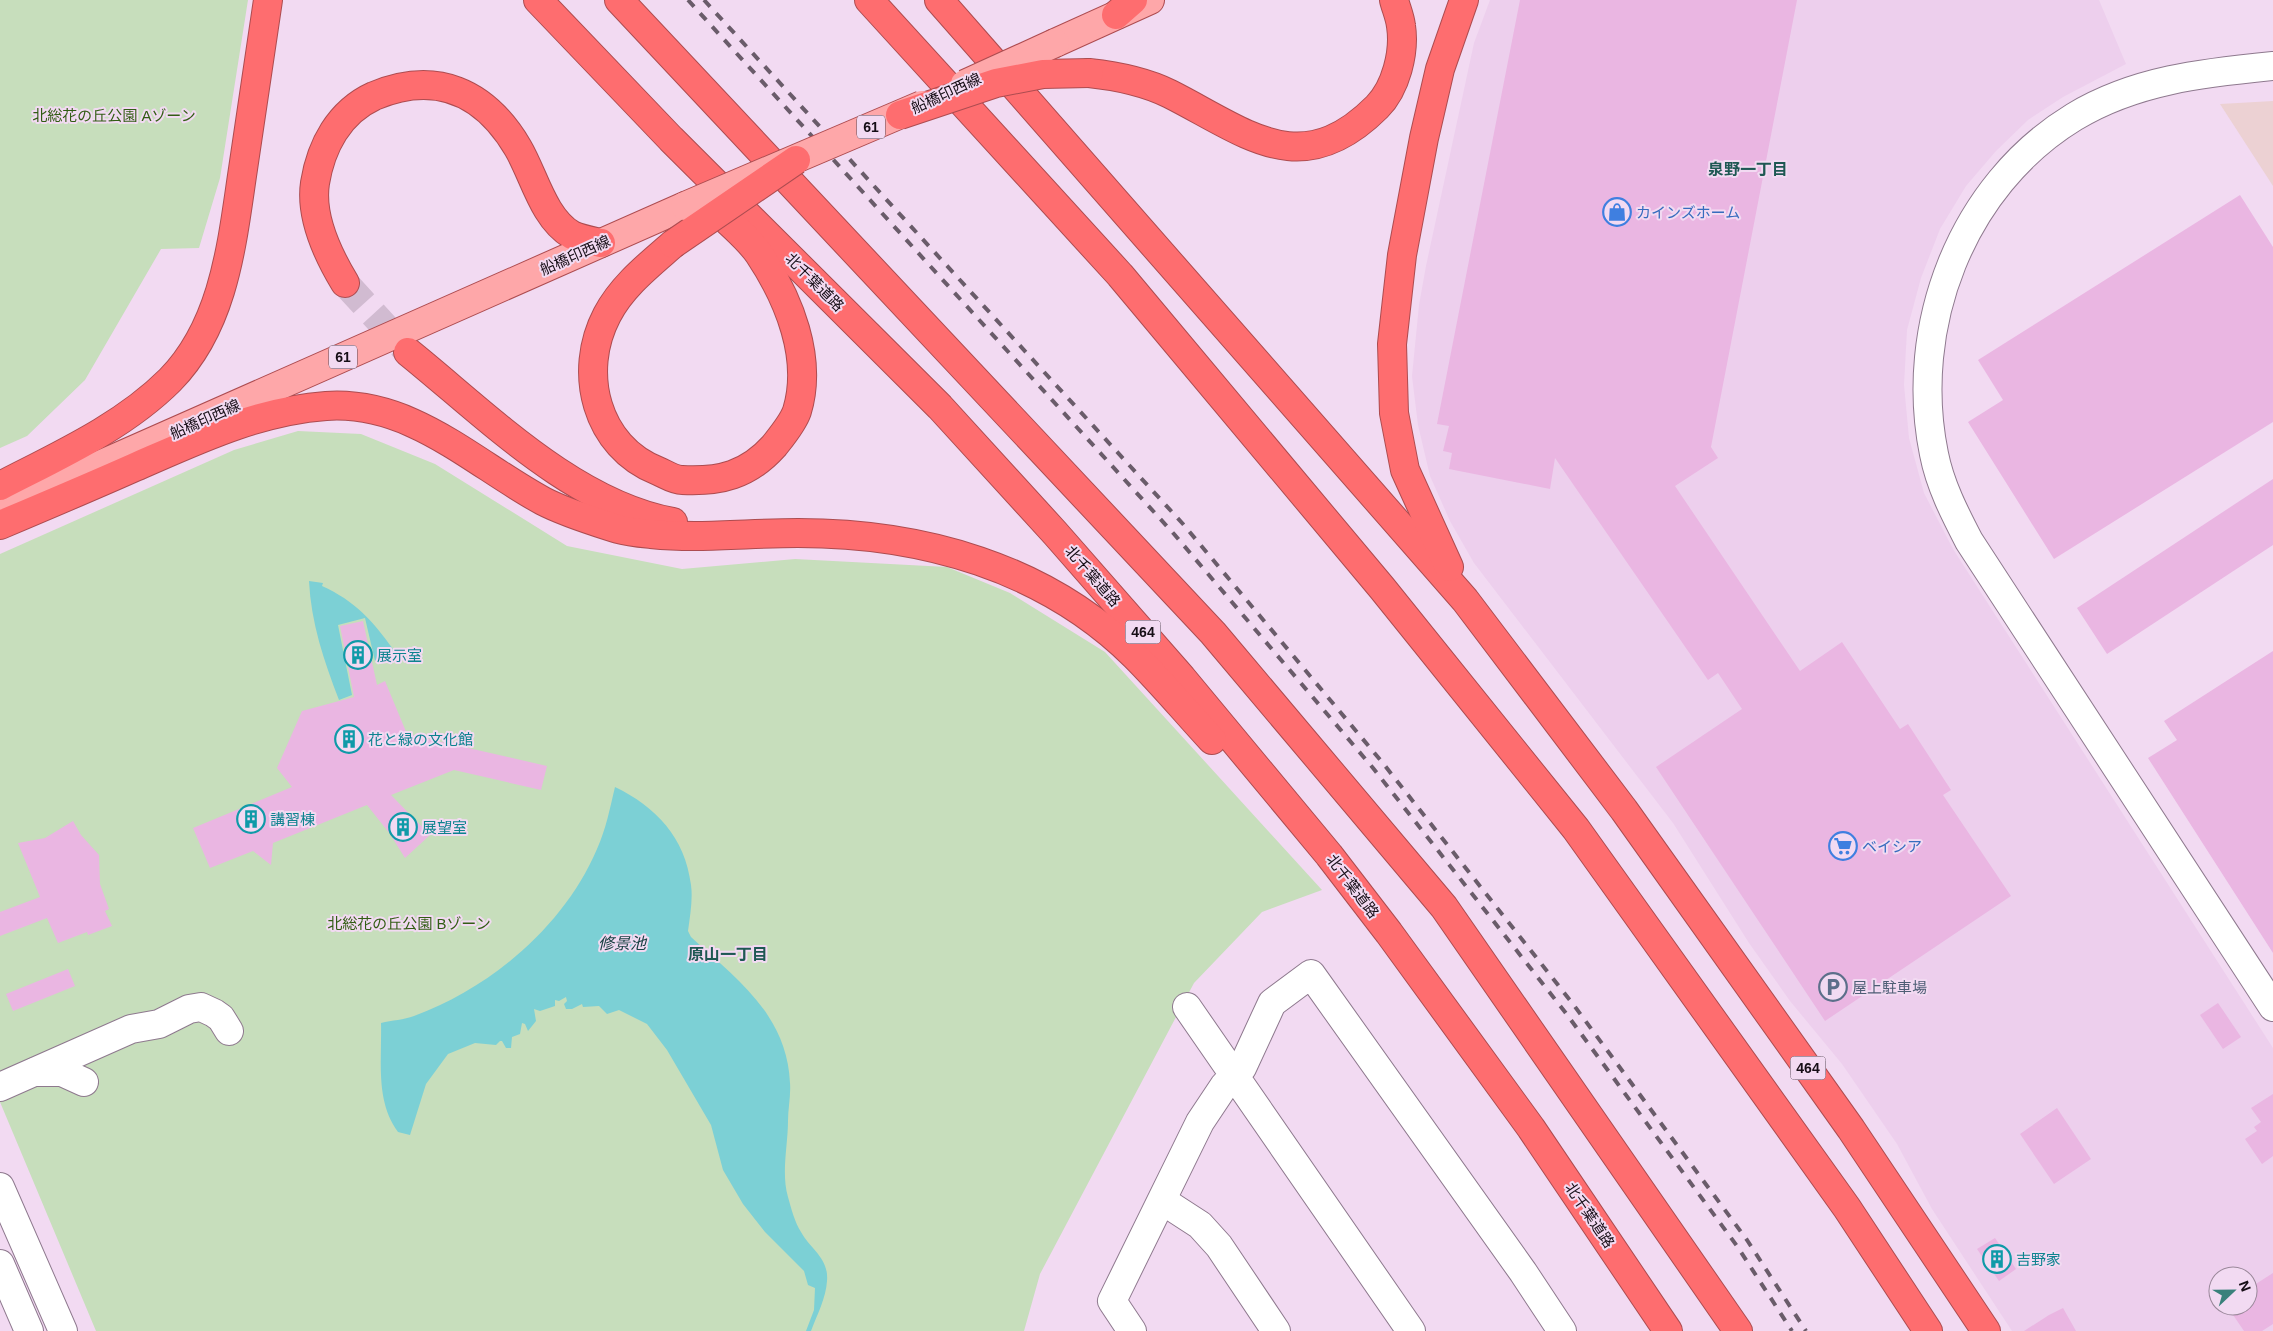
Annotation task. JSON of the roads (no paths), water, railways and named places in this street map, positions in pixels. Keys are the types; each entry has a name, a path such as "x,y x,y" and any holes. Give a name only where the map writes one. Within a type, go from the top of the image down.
{"highway":[{"path":"0,486 105,429 141,404 170,379 198,343 219,296 234,237 268,0"},
{"path":"518,0 758,253 784,299 796,330 803,370 796,413 780,439 760,462 723,479 680,480 644,466 619,446 604,424 594,392 594,353 607,315 635,276 673,244 796,160"},
{"name":"北千葉道路","path":"538,0 671,139 940,407 1036,512 1182,678 1329,855 1389,933 1531,1128 1668,1331"},
{"path":"620,0 1213,633 1438,900 1738,1331"},
{"path":"870,0 1120,275 1376,580 1576,829 1847,1208 1928,1331"},
{"name":"464","path":"939,0 1465,600 1624,810 1851,1129 1986,1331"},
{"path":"954,0 1111,182 1157,248"},
{"path":"900,115 996,83 1043,74 1089,73 1127,77 1168,93 1217,121 1254,137 1302,148 1328,142 1358,126 1382,101 1400,64 1401,26 1394,0"},
{"path":"1464,0 1440,69 1424,138 1402,255 1392,344 1394,413 1405,470 1429,527 1465,600"},
{"path":"345,283 325,242 318,218 314,190 319,160 329,137 346,115 367,100 390,90 422,84 450,87 474,99 499,122 518,149 551,214 572,235 601,243"},
{"path":"408,352 520,443 579,487 623,509 662,520 709,529 882,537 926,546 990,563 1029,581 1071,606 1134,655 1389,933"},
{"path":"0,525 206,436 264,415 330,406 360,408 388,414 423,426 462,448 545,502 623,531 678,537 731,537 766,533"}],"main road":[{"name":"船橋印西線","path":"0,509 685,206 900,115 1054,43 1124,7 1150,0"}],"street":[{"path":"2273,66 2198,73 2156,82 2116,96 2074,117 2039,142 2006,174 1978,210 1953,258 1938,305 1928,355 1927,396 1934,455 1953,509 1969,541 2273,1007"},
{"path":"1132,1331 1112,1301 1200,1122 1224,1086 1242,1068 1272,1003 1311,974 1523,1272 1562,1331"},
{"path":"0,1087 131,1029 159,1024 189,1009 201,1007 214,1013 221,1018 229,1031"},
{"path":"1187,1007 1411,1331"},
{"path":"34,1072 62,1072 84,1082"},
{"path":"0,1187 63,1331"},
{"path":"1162,1201 1200,1225 1219,1246 1276,1331"},
{"path":"0,1264 29,1331"}],"water":[{"path":"309,581 323,583 322,586 344,598 362,612 393,649 393,652 375,661 365,618 338,625 352,695 339,700 319,642 312,612"},
{"name":"修景池","path":"615,787 630,795 655,814 675,838 688,868 692,890 688,931 691,937 757,1000 780,1037 787,1059 790,1088 785,1169 786,1188 797,1224 805,1238 819,1255 827,1273 825,1294 811,1331 806,1331 814,1310 815,1288 808,1285 804,1271 765,1232 743,1204 723,1170 711,1125 667,1050 647,1024 619,1010 607,1014 599,1006 583,1007 582,1004 572,1009 566,1009 564,1004 567,1001 566,997 559,1001 555,1000 555,1006 540,1011 534,1009 536,1021 528,1031 525,1024 522,1023 520,1034 512,1037 511,1048 506,1048 502,1041 496,1045 475,1043 448,1054 426,1084 410,1135 398,1132 386,1107 381,1080 381,1023 414,1016 443,1004 471,989 497,971 545,928 566,903 583,877 597,849"}],"tunnel":[{"path":"345,283 408,352"}],"railway":[{"path":"688,0 1174,534 1373,768 1565,1012 1737,1246 1792,1331"},
{"path":"704,0 1183,524 1382,762 1573,1004 1747,1240 1806,1331"}],"place":[{"name":"カインズホーム","path":"1617,212"},
{"name":"展示室","path":"358,655"},
{"name":"花と緑の文化館","path":"349,739"},
{"name":"講習棟","path":"251,819"},
{"name":"展望室","path":"403,827"},
{"name":"ベイシア","path":"1843,846"},
{"name":"屋上駐車場","path":"1833,987"},
{"name":"吉野家","path":"1997,1259"}],"district":[{"name":"泉野一丁目","path":"1748,169"},
{"name":"原山一丁目","path":"728,954"}],"park label":[{"name":"北総花の丘公園 Aゾーン","path":"114,115"},
{"name":"北総花の丘公園 Bゾーン","path":"409,923"}]}
